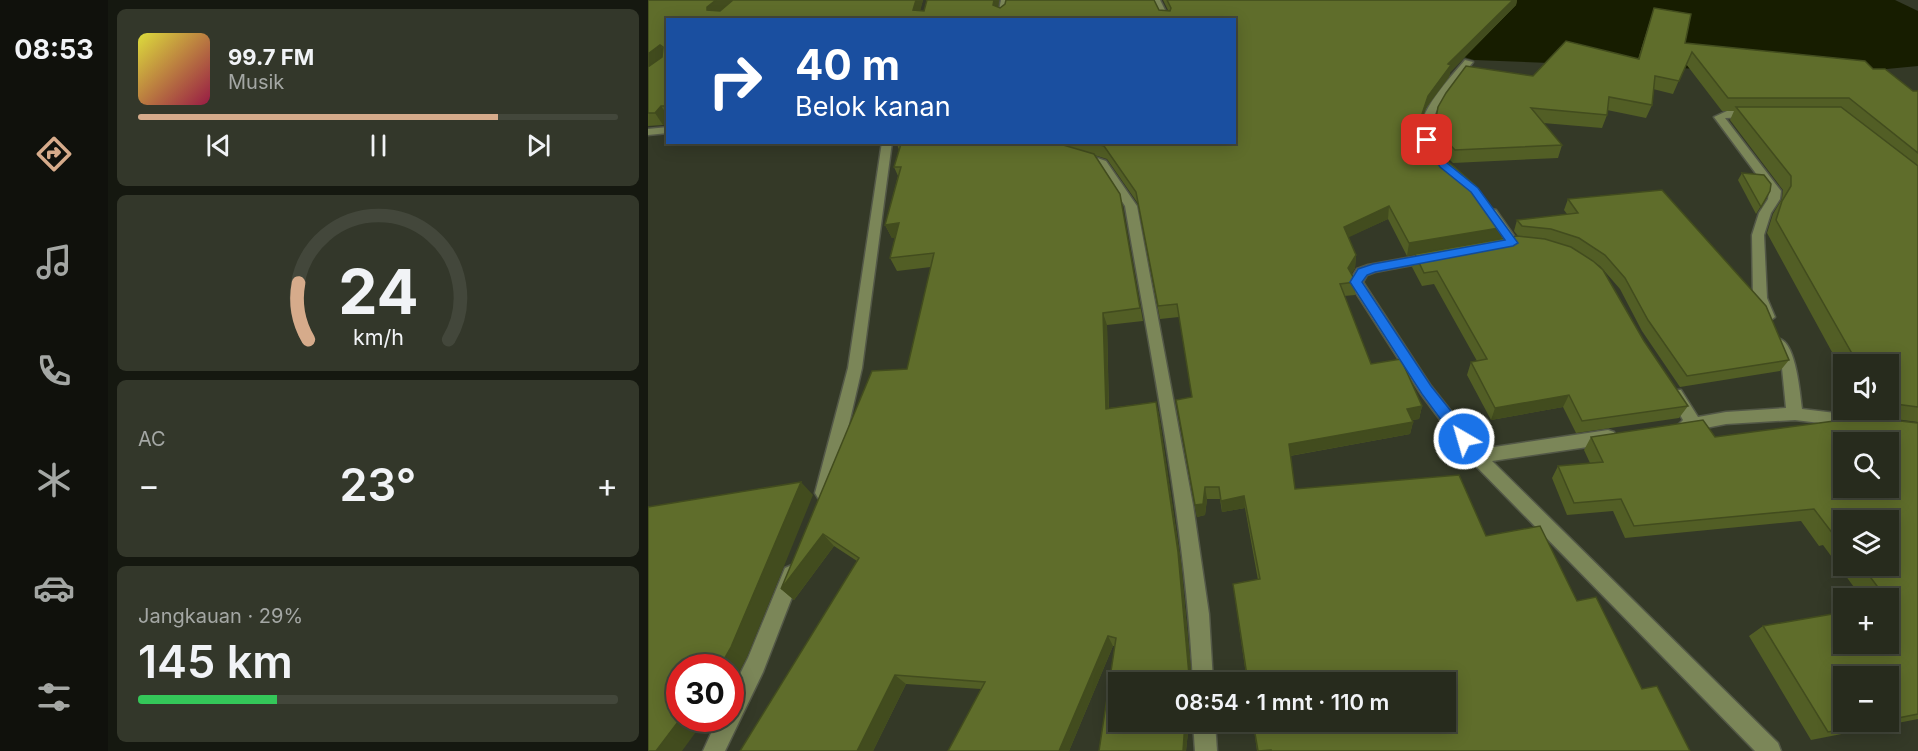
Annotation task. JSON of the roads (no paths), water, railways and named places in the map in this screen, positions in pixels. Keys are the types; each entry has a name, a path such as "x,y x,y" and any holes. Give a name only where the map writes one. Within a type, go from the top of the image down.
{"street":[{"path":"1002,15 1005,0"},
{"path":"1156,0 1165,18"},
{"path":"1443,165 1427,140 1428,118 1468,62"},
{"path":"1762,114 1727,114 1719,117 1775,192 1758,235 1760,298 1789,368 1795,414"},
{"path":"648,132 666,130"},
{"path":"820,506 855,368 887,144"},
{"path":"1068,153 1102,163 1131,206 1185,505 1199,614 1202,672"},
{"path":"1486,206 1514,243"},
{"path":"1443,255 1373,268 1362,272 1356,282 1426,390 1477,456 1770,751"},
{"path":"1668,382 1694,425"},
{"path":"1671,428 1726,418 1795,414 1877,424"},
{"path":"1477,456 1625,435"},
{"path":"744,689 799,559"},
{"path":"714,751 723,732"},
{"path":"1205,732 1206,751"}]}
